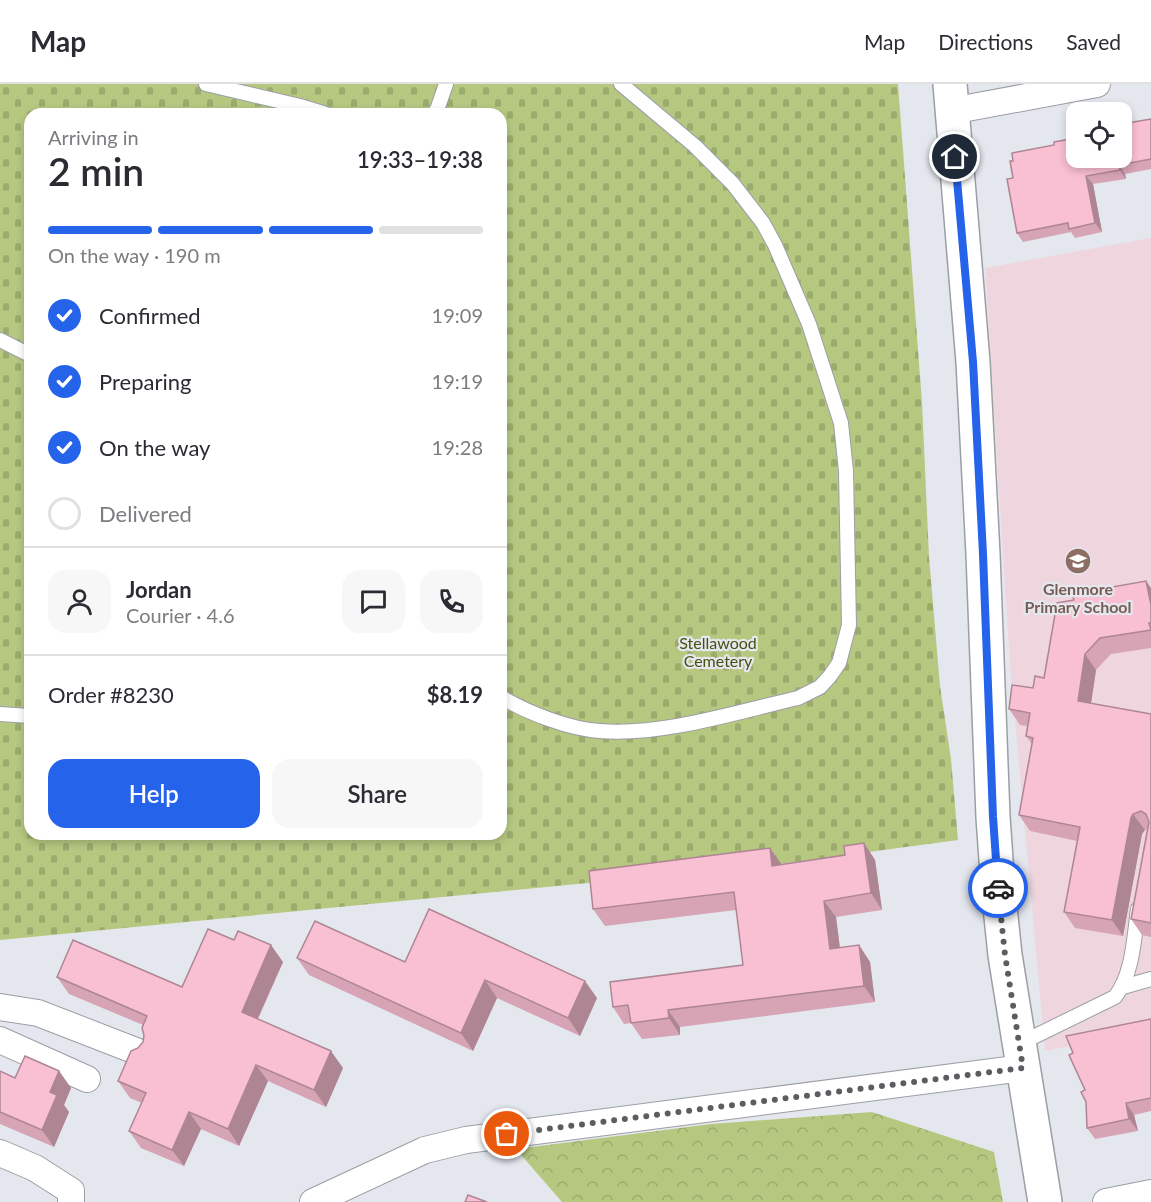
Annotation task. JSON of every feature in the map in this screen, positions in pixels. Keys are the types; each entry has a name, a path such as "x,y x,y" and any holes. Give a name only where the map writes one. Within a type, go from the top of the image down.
{"street":[{"path":"1045,1202 1005,955 994,841 973,362 951,98 1097,84"},
{"path":"0,1007 38,1013 141,1053"},
{"path":"0,1040 87,1079"},
{"path":"313,1202 425,1150 466,1140 1021,1056"},
{"path":"0,1153 35,1168 71,1191 71,1202"},
{"path":"1106,1202 1151,1193"}],"lane":[{"path":"206,84 306,108"},
{"path":"438,108 446,84"},
{"path":"507,701 556,721 597,731 626,732 655,729 798,698 820,687 830,676 839,663 849,625 846,471 841,423 809,324 775,245 747,200 695,146 621,84"},
{"path":"0,340 24,352"},
{"path":"0,714 24,716"},
{"path":"1021,1056 1115,997 1123,987 1141,893"},
{"path":"1123,987 1151,979"}],"shaded area":[{"name":"Glenmore Primary School","path":"1151,238 1151,1031 1045,1051 1010,665 985,268"}],"green space":[{"name":"Stellawood Cemetery","path":"0,84 898,84 922,403 929,557 940,686 951,759 958,840 772,865 0,940"},
{"path":"872,1112 994,1152 1003,1202 562,1202 516,1149 711,1124"}],"building":[{"path":"1151,119 1151,159 1132,163 1132,122"},
{"path":"1066,140 1066,168 1120,168 1120,170 1086,176 1095,223 1069,229 1068,223 1017,233 1007,179 1013,178 1010,161 1013,161 1012,153 1054,145 1054,142"},
{"path":"1146,581 1151,605 1151,623 1149,623 1151,630 1100,638 1085,654 1078,701 1151,714 1151,923 1131,919 1149,822 1146,814 1141,811 1133,814 1131,818 1112,920 1064,912 1080,827 1019,815 1033,738 1026,736 1030,713 1009,709 1012,685 1033,688 1035,676 1044,678 1057,603 1074,600 1072,594"},
{"path":"864,843 871,893 824,901 830,949 859,945 864,986 668,1010 669,1018 631,1023 628,1005 613,1007 610,982 743,965 734,892 593,909 589,871 770,848 772,866 845,855 844,846"},
{"path":"429,909 585,981 568,1018 485,980 461,1033 297,958 315,921 405,962"},
{"path":"208,929 234,940 238,931 271,945 242,1012 331,1051 314,1090 256,1065 228,1129 189,1112 172,1150 129,1131 146,1093 118,1081 131,1051 143,1042 142,1028 147,1016 57,977 73,940 182,987"},
{"path":"1151,1019 1151,1098 1126,1103 1129,1119 1087,1128 1086,1102 1081,1092 1085,1090 1069,1055 1073,1053 1066,1036"},
{"path":"25,1056 59,1071 50,1092 57,1095 42,1130 0,1112 0,1071 15,1078"},
{"path":"468,1195 487,1202 465,1202"}],"way so far":[{"path":"507,1134 1023,1068 1005,955 998,888"}],"place":[{"name":"Glenmore Primary School","path":"1078,561"}],"route":[{"path":"955,157 973,362 998,888"}]}
